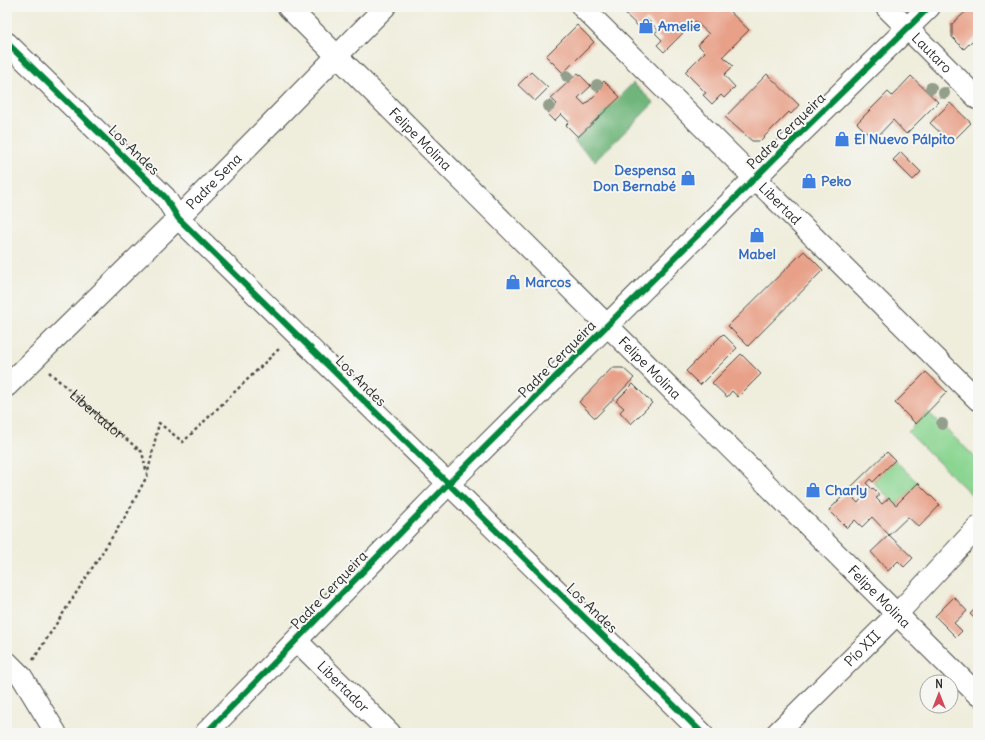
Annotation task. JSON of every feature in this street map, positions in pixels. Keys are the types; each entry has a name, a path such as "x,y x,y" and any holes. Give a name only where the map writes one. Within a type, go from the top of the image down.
{"street":[{"name":"Felipe Molina","path":"288,7 978,695"},
{"name":"Padre Sena","path":"11,374 34,359 178,218 385,7"},
{"name":"Libertad","path":"582,7 978,400"},
{"name":"Lautaro","path":"886,7 978,99"},
{"name":"Padre Cerqueira","path":"206,733 448,484 929,7"},
{"name":"Los Andes","path":"7,43 165,197 178,218 702,733"},
{"name":"Pío XII","path":"777,733 897,614 978,527"},
{"name":"Libertador","path":"297,641 390,733"},
{"path":"7,662 22,677 56,733"}],"path":[{"path":"22,677 127,514 147,476 159,423 184,442 295,333"}],"green space":[{"path":"633,83 654,103 595,161 574,141"},
{"path":"928,412 978,460 978,491 973,496 908,432"},
{"path":"895,460 918,483 896,505 873,482"}],"building":[{"path":"614,7 725,7 749,30 723,56 733,66 724,75 735,87 724,98 721,95 712,104 703,95 706,93 685,72 705,52 698,45 709,34 695,21 664,52 657,45 662,40 655,33 658,30 647,19 639,27 623,12 620,13"},
{"path":"971,7 978,7 978,35 964,49 952,37 952,24"},
{"path":"577,25 594,42 563,73 546,56"},
{"path":"531,72 548,88 535,101 518,85"},
{"path":"578,73 591,86 578,98 585,105 599,91 596,89 604,81 620,97 578,137 566,125 569,122 561,114 554,121 547,114 557,104 551,98"},
{"path":"767,74 799,105 791,114 789,112 760,141 752,141 725,117"},
{"path":"911,76 938,102 906,134 893,120 874,140 857,123 888,92 892,96"},
{"path":"950,103 971,123 951,143 930,123"},
{"path":"901,152 921,172 913,180 893,160"},
{"path":"804,251 823,270 748,346 728,326"},
{"path":"723,334 737,348 700,385 686,371"},
{"path":"741,354 761,374 738,397 732,391 727,397 712,383"},
{"path":"612,368 623,368 634,378 595,418 579,402"},
{"path":"926,372 947,392 916,424 895,403"},
{"path":"633,384 652,403 631,424 620,412 624,408 616,401"},
{"path":"887,452 895,460 873,482 870,479 866,483 878,493 878,497 876,498 882,504 889,498 896,505 918,483 940,505 919,527 908,517 889,535 872,517 862,527 855,520 847,528 829,510 847,492 858,503 862,498 851,487"},
{"path":"889,535 913,558 904,567 898,561 888,571 871,552"},
{"path":"954,597 967,611 954,623 962,631 956,637 935,616"},
{"path":"978,606 978,622 970,614"}],"cycle path":[{"path":"206,733 448,484 775,158 929,7"},
{"path":"7,43 165,197 178,218 702,733"}],"place":[{"name":"Amelie","path":"646,26"},
{"name":"El Nuevo Pálpito","path":"842,139"},
{"name":"Despensa Don Bernabé","path":"688,178"},
{"name":"Peko","path":"809,181"},
{"name":"Mabel","path":"757,235"},
{"name":"Marcos","path":"513,282"},
{"name":"Charly","path":"813,490"}]}
